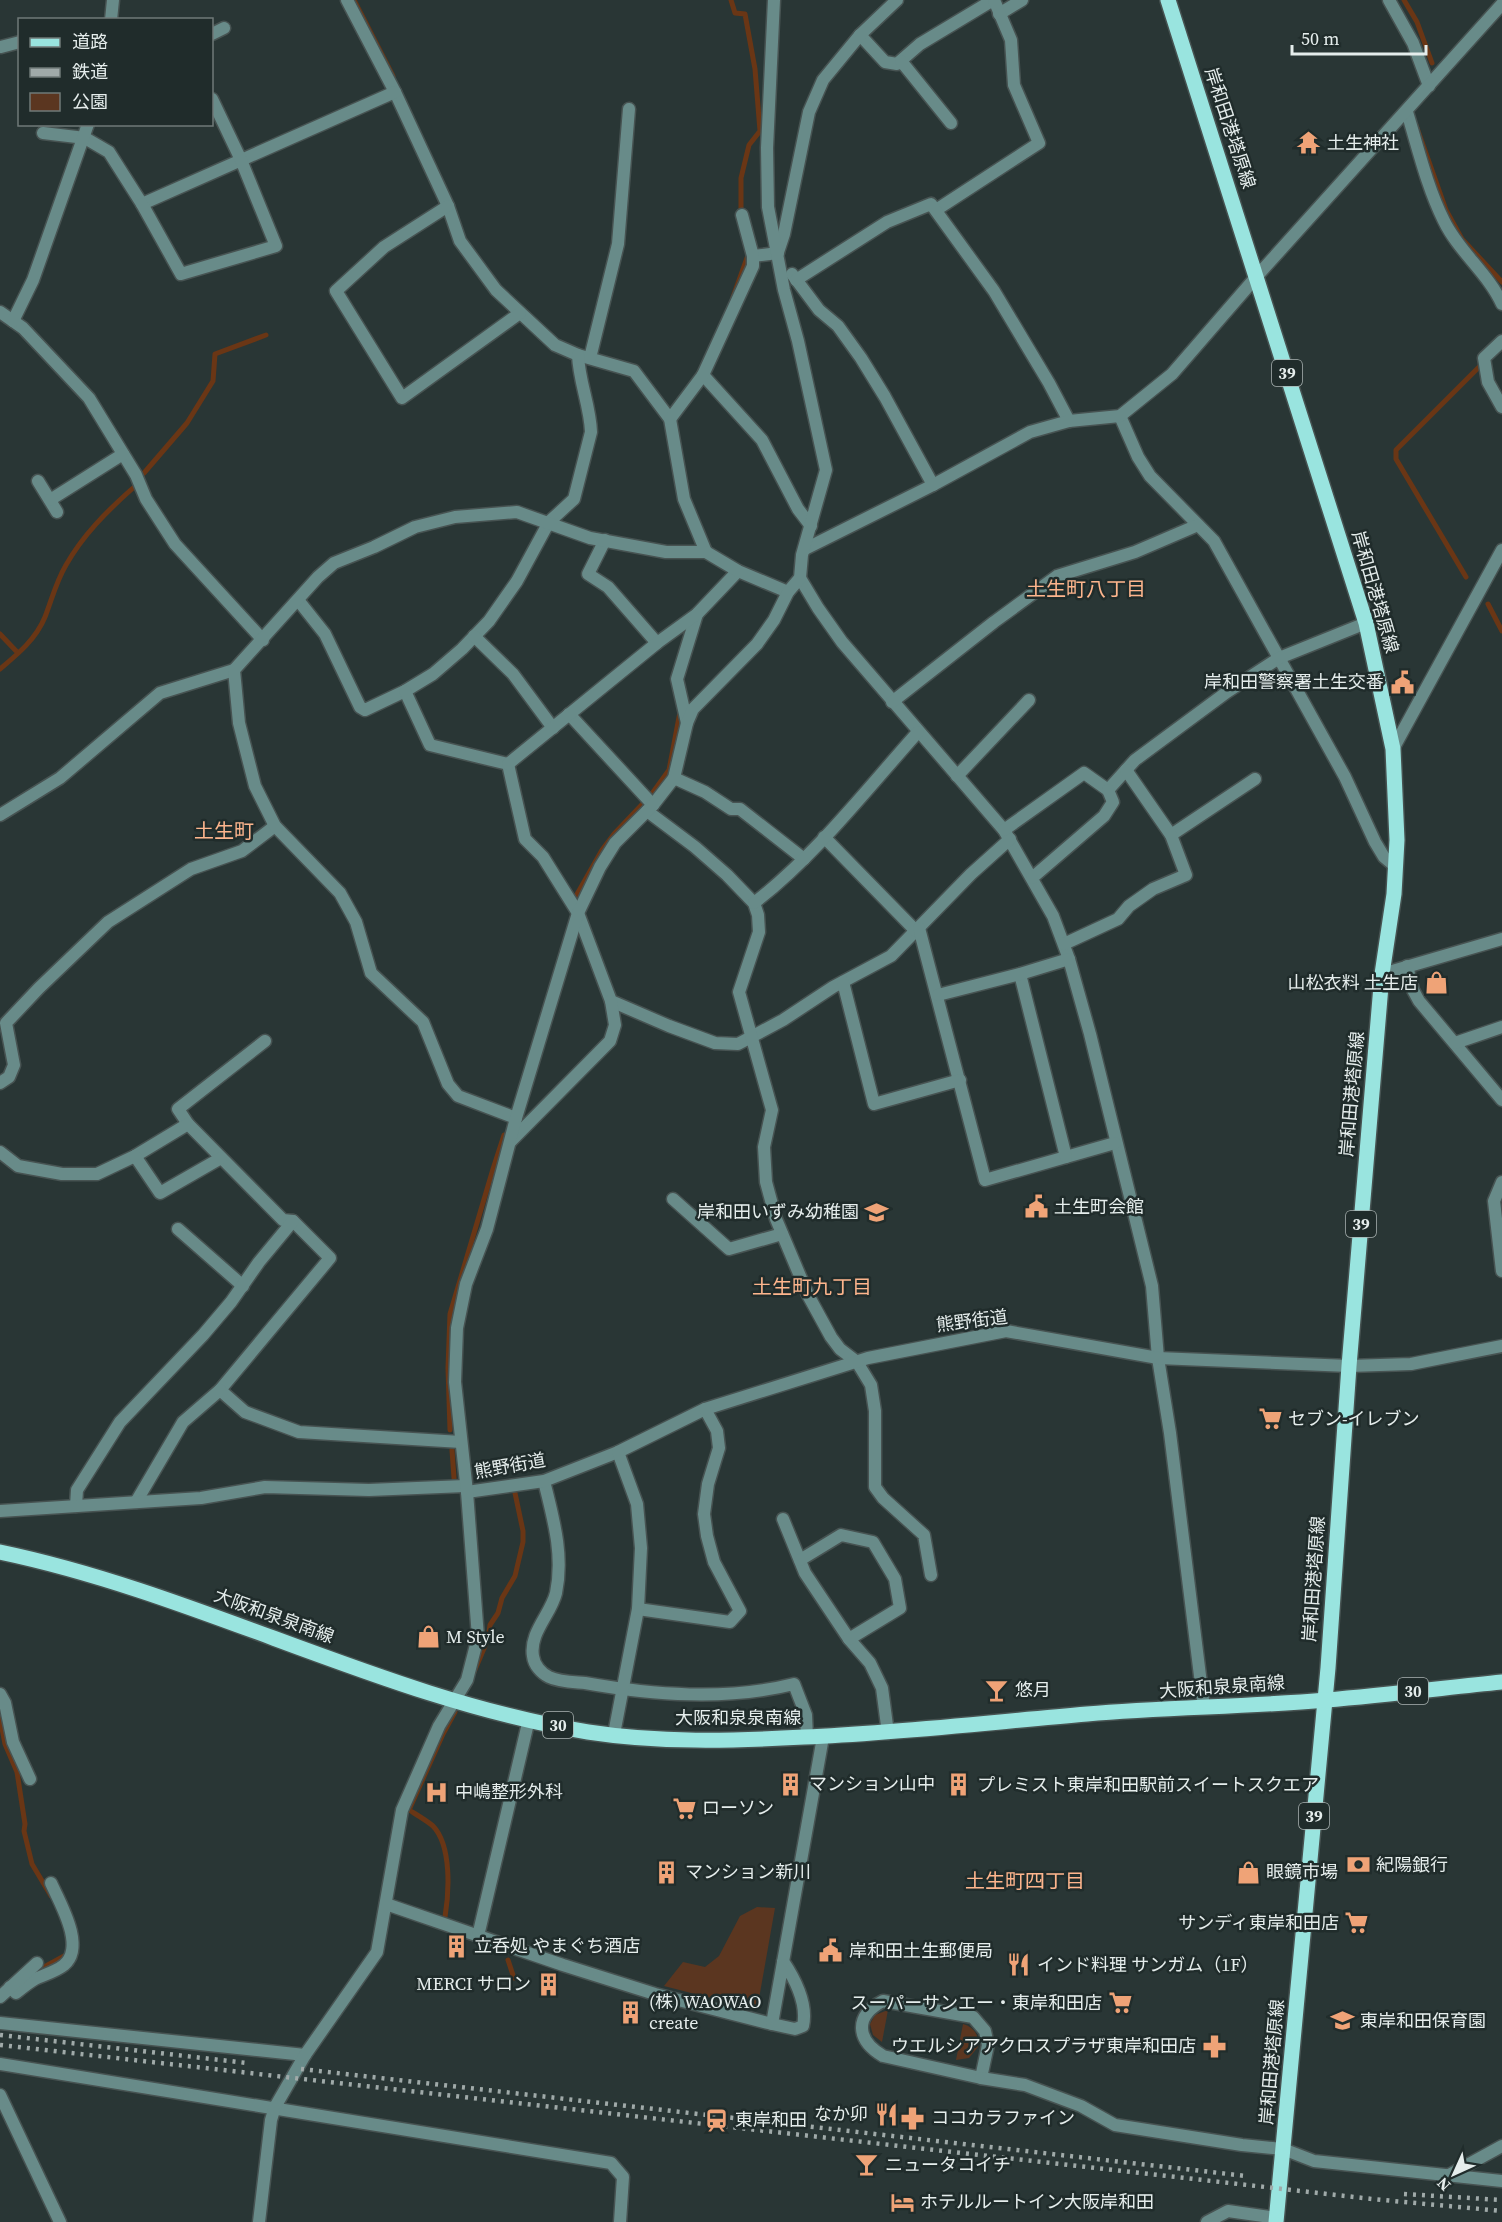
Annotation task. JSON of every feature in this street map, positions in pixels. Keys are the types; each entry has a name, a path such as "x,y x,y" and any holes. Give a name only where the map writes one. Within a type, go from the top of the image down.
{"main road":[{"name":"岸和田港塔原線","path":"1168,0 1366,623 1393,749 1397,840 1394,894 1382,974 1349,1366 1325,1700 1276,2220"},
{"name":"大阪和泉泉南線","path":"0,1551 68,1567 139,1589 453,1701 588,1732 687,1739 815,1737 888,1733 1093,1713 1325,1700 1502,1682"}],"street":[{"path":"111,18 113,0"},
{"path":"347,0 395,92 448,206 460,241 496,290 555,345 584,357 634,371 670,419 684,499 706,552"},
{"path":"258,2222 271,2120 275,2107 305,2055 377,1952 402,1810 439,1726 467,1680 478,1637 456,1382 458,1328 466,1284 487,1229 516,1118 578,914 600,867 615,843 650,808 674,778 687,723 693,709 757,644 774,620 788,592 800,578 802,555 826,470 798,341 784,290 768,207 767,148 774,0"},
{"path":"778,253 809,112 823,80 860,35 897,0"},
{"path":"860,35 885,62 897,64 920,44 993,0 1011,40 1014,85 1039,143 936,210"},
{"path":"999,14 1022,0"},
{"path":"1389,0 1413,43 1429,86"},
{"path":"805,549 933,485 1030,432 1069,421 1120,416 1172,374 1502,4"},
{"path":"213,34 224,28"},
{"path":"1,47 18,43"},
{"path":"901,61 951,123"},
{"path":"142,204 395,92"},
{"path":"43,133 85,138 109,152 142,204 181,274 276,246 241,160 213,101"},
{"path":"298,600 325,634 360,707 366,710 433,674 489,621 517,581 549,522 574,499 591,432 591,420 579,375 618,244 628,109"},
{"path":"1407,112 1444,222 1461,249 1495,288 1502,304"},
{"path":"13,321 33,280 88,126"},
{"path":"796,280 888,222 931,204 994,291 1069,421"},
{"path":"448,206 384,247 336,291 402,398 520,313"},
{"path":"670,419 703,375 753,266 753,256 742,215"},
{"path":"753,256 778,253"},
{"path":"778,253 819,310 838,326 861,358 933,485"},
{"path":"0,312 23,328 89,398 136,475 146,499 175,544 263,640"},
{"path":"1502,341 1484,358 1488,382 1502,407"},
{"path":"703,375 762,441 798,509 812,526"},
{"path":"1120,416 1138,457 1150,476 1214,541 1345,777 1375,842 1384,857 1396,867"},
{"path":"50,500 123,454"},
{"path":"38,481 57,512"},
{"path":"0,816 60,778 160,693 234,670 318,577 334,563 415,527 455,518 517,512 590,538 666,552 706,552 738,572 788,592"},
{"path":"892,702 1057,576 1135,552 1198,525"},
{"path":"605,540 588,574 608,587 657,643"},
{"path":"1393,749 1502,550"},
{"path":"508,764 657,643 697,614 738,572"},
{"path":"800,578 842,642 1007,834 1053,916 1064,944 1090,1034 1152,1286 1158,1358 1170,1433 1204,1708"},
{"path":"687,723 676,679 697,614"},
{"path":"1108,790 1135,760 1227,692 1279,658 1366,623"},
{"path":"474,636 513,674 553,728"},
{"path":"234,670 239,723 255,786 275,826 340,893 356,922 371,973 423,1023 448,1084 459,1096 516,1118"},
{"path":"405,691 430,745 508,764"},
{"path":"957,776 1029,700"},
{"path":"569,714 650,808 727,875 754,903 758,915 759,932 739,992 772,1110 764,1147 766,1182 776,1219 808,1295 831,1337 840,1349 857,1362 872,1385 875,1487 883,1498 924,1534 931,1575"},
{"path":"754,903 781,882 804,859 918,732"},
{"path":"508,764 525,839 543,857 578,914 611,1001 615,1025 610,1041 511,1141"},
{"path":"1064,944 1118,919 1129,906 1153,889 1186,875 1171,835 1126,770"},
{"path":"611,1001 715,1043 738,1044 891,956 1007,834 1084,773 1108,790 1113,802 1104,816 1032,878"},
{"path":"674,778 705,792 732,808 740,809 804,859"},
{"path":"1171,835 1254,779"},
{"path":"0,1083 9,1077 14,1065 6,1023 108,922 191,869 242,851 275,826"},
{"path":"824,837 918,929 938,995 985,1180 1115,1143"},
{"path":"1382,974 1502,939"},
{"path":"938,995 1069,959"},
{"path":"1407,966 1413,990 1419,1001 1502,1100"},
{"path":"1020,974 1066,1157"},
{"path":"843,982 874,1104 960,1080"},
{"path":"1455,1043 1502,1028"},
{"path":"136,1502 183,1422 220,1390 330,1258 293,1221 283,1220 188,1124 178,1109 265,1041"},
{"path":"0,1152 18,1166 62,1174 97,1174 135,1156 188,1124"},
{"path":"135,1156 160,1193 221,1158"},
{"path":"1502,1182 1494,1201 1502,1271"},
{"path":"673,1199 729,1249 782,1234"},
{"path":"76,1506 77,1490 120,1422 203,1335 293,1221"},
{"path":"178,1228 243,1286"},
{"name":"熊野街道","path":"0,1510 201,1498 265,1487 369,1490 466,1489 544,1481 618,1452 705,1409 857,1362 935,1343 1006,1331 1158,1358 1349,1366 1411,1364 1502,1346"},
{"path":"220,1390 245,1412 299,1432 461,1442"},
{"path":"638,1610 730,1622 740,1611 714,1562 704,1514 708,1484 719,1448 717,1431 705,1409"},
{"path":"614,1734 638,1610 641,1548 637,1504 618,1452"},
{"path":"544,1481 559,1543 560,1570 555,1596 533,1639 533,1657 538,1669 550,1677 622,1690 691,1694 743,1692 794,1684 815,1737 772,2024"},
{"path":"783,1519 805,1573 849,1639 870,1663 882,1688 888,1733"},
{"path":"800,1560 841,1535 873,1542 894,1579 900,1608 849,1639"},
{"path":"0,1694 5,1703 13,1742 30,1779"},
{"path":"478,1936 529,1719"},
{"path":"0,1997 64,1965 72,1956 74,1944 67,1919 51,1883"},
{"path":"386,1904 655,1994 795,2029 803,2026 805,2018 803,2005 793,1976 783,1961"},
{"path":"13,1990 37,1963"},
{"path":"981,2078 988,2045 985,2031 973,2017 883,2001 872,2007 864,2017 862,2029 865,2041 872,2050 883,2056 981,2078 1025,2085 1081,2106 1115,2125 1242,2145 1283,2149 1314,2161 1502,2181"},
{"path":"0,2022 305,2055"},
{"path":"0,2064 611,2163 623,2177 620,2222"},
{"path":"0,2096 60,2222"},
{"path":"1448,2175 1502,2146"},
{"path":"1207,2222 1228,2211 1276,2220"}],"green space":[{"path":"757,1907 775,1908 757,2010 664,1986 683,1962 705,1967 719,1956 740,1916"},
{"path":"888,2010 882,2042 873,2035 870,2024 875,2015"},
{"path":"963,2024 975,2032 978,2047 969,2058 956,2060"}],"waterway":[{"path":"354,0 393,76"},
{"path":"731,0 735,13 745,14 755,69 760,131 749,145 741,178 741,217"},
{"path":"1404,0 1417,22 1432,63"},
{"path":"1416,125 1446,210 1462,239 1502,282"},
{"path":"733,297 748,255"},
{"path":"144,473 187,423 213,381 215,354 266,335"},
{"path":"1466,577 1396,459 1396,450 1480,366"},
{"path":"0,669 20,652 37,632 63,571 80,544 133,488"},
{"path":"1488,604 1502,631"},
{"path":"0,634 18,653"},
{"path":"576,896 602,850 651,795 669,770 680,712"},
{"path":"450,1430 448,1368 450,1314 504,1135"},
{"path":"452,1450 454,1478"},
{"path":"474,1672 488,1639 490,1625 515,1576 523,1542 515,1493"},
{"path":"445,1917 448,1870 443,1845 433,1826 409,1810 455,1712"},
{"path":"0,1718 5,1744 17,1772 25,1824 24,1831 32,1864 51,1896"},
{"path":"35,1972 66,1955"},
{"path":"508,1960 514,1978"}],"railway":[{"path":"0,2035 247,2063"},
{"path":"0,2045 1372,2199 1502,2211"},
{"path":"301,2069 1246,2176"},
{"path":"1404,2194 1502,2200"}],"place":[{"name":"土生神社","path":"1309,143"},
{"name":"岸和田警察署土生交番","path":"1402,682"},
{"name":"山松衣料 土生店","path":"1436,983"},
{"name":"土生町会館","path":"1036,1207"},
{"name":"岸和田いずみ幼稚園","path":"877,1212"},
{"name":"セブン-イレブン","path":"1270,1419"},
{"name":"M Style","path":"428,1637"},
{"name":"悠月","path":"997,1690"},
{"name":"マンション山中","path":"791,1784"},
{"name":"プレミスト東岸和田駅前スイートスクエア","path":"959,1785"},
{"name":"中嶋整形外科","path":"437,1792"},
{"name":"ローソン","path":"684,1808"},
{"name":"紀陽銀行","path":"1358,1865"},
{"name":"マンション新川","path":"667,1872"},
{"name":"眼鏡市場","path":"1248,1872"},
{"name":"サンディ東岸和田店","path":"1357,1923"},
{"name":"立呑処 やまぐち酒店","path":"456,1946"},
{"name":"岸和田土生郵便局","path":"831,1951"},
{"name":"インド料理 サンガム（1F）","path":"1019,1965"},
{"name":"MERCI サロン","path":"549,1984"},
{"name":"スーパーサンエー・東岸和田店","path":"1120,2003"},
{"name":"(株) WAOWAO create","path":"631,2012"},
{"name":"東岸和田保育園","path":"1342,2021"},
{"name":"ウエルシアアクロスプラザ東岸和田店","path":"1214,2046"},
{"name":"なか卯","path":"886,2114"},
{"name":"ココカラファイン","path":"913,2118"},
{"name":"東岸和田","path":"717,2120"},
{"name":"ニュータコイチ","path":"867,2165"},
{"name":"ホテルルートイン大阪岸和田","path":"902,2202"}],"district":[{"name":"土生町八丁目","path":"1086,589"},
{"name":"土生町","path":"224,831"},
{"name":"土生町九丁目","path":"812,1287"},
{"name":"土生町四丁目","path":"1025,1881"}]}
